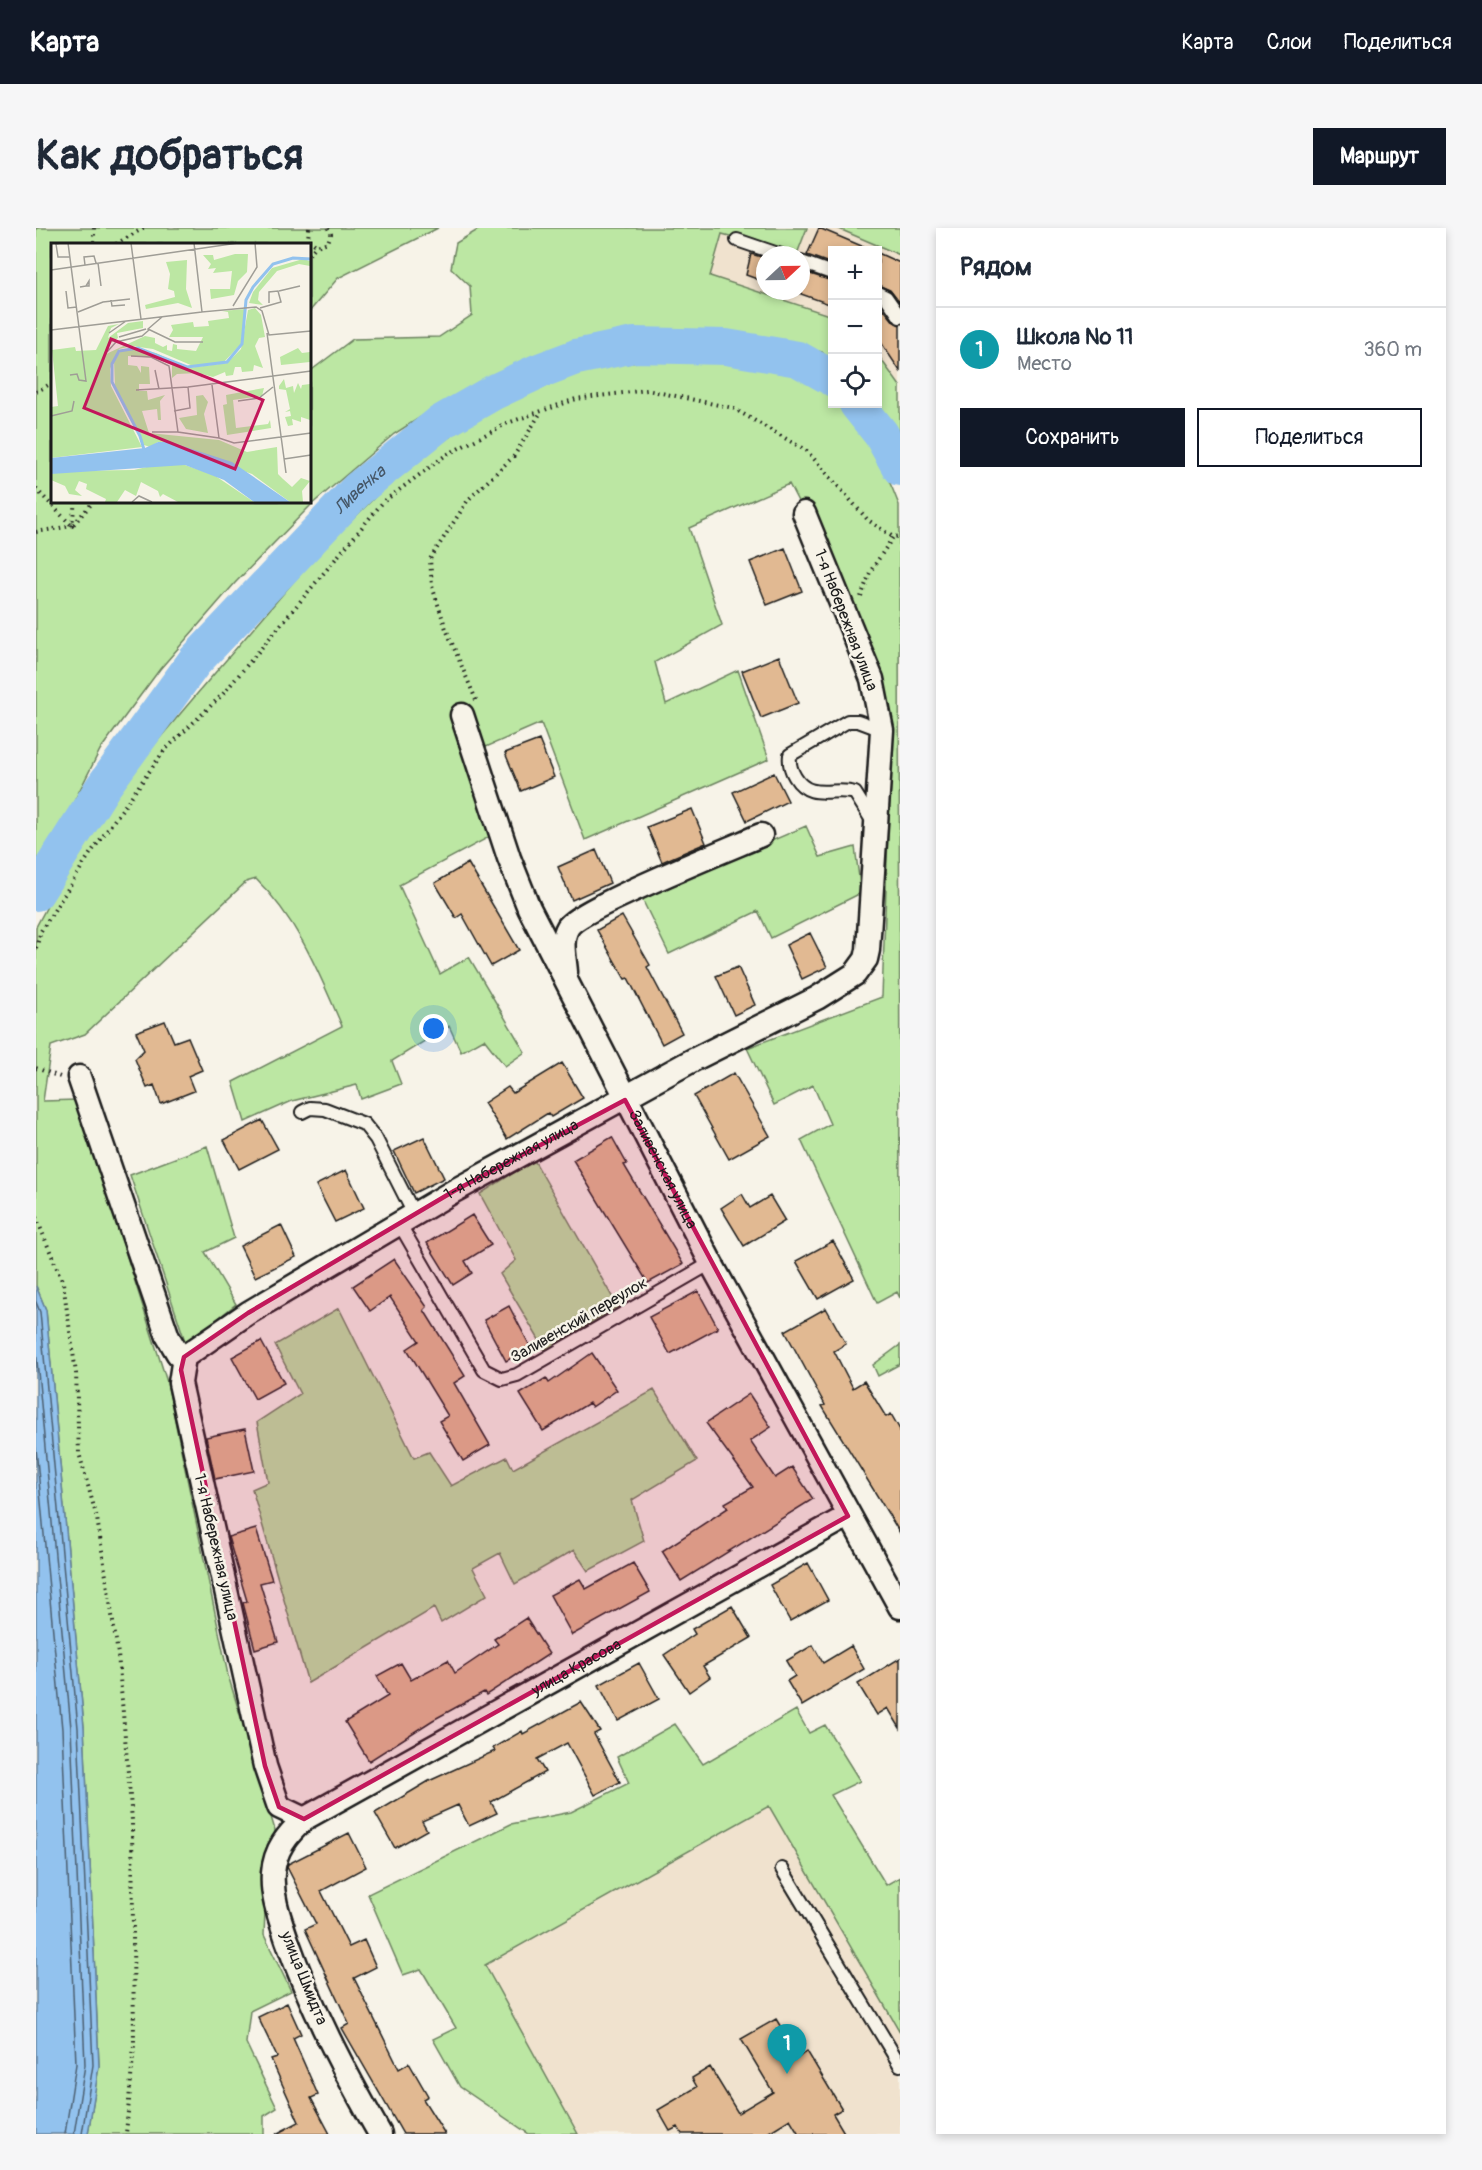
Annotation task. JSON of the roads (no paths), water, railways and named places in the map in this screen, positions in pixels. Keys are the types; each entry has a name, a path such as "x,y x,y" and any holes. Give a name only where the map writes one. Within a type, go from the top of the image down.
{"street":[{"name":"1-я Набережная улица","path":"304,1819 279,1807 265,1766 180,1383 184,1357 248,1313 407,1219 625,1100 693,1060 817,998 862,967 868,950 882,730 872,679 804,513"},
{"name":"Заливенская улица","path":"469,713 509,858 529,908 568,989 711,1263 900,1607"},
{"path":"568,989 563,948 566,929 573,921 599,906 761,835"},
{"path":"79,1077 168,1337 178,1354 184,1357"},
{"name":"улица Красова","path":"304,1819 848,1516"},
{"name":"улица Шмидта","path":"304,1819 285,1837 279,1850 273,1871 273,1894 314,2008 380,2134"}],"lane":[{"path":"737,240 756,246"},
{"path":"810,265 828,272"},
{"path":"882,295 886,297 900,317"},
{"path":"876,828 855,794 813,791 799,783 789,762 790,755 848,721 858,721 882,730"},
{"path":"302,1112 310,1108 326,1109 364,1124 376,1139 407,1219"},
{"name":"Заливенский переулок","path":"407,1219 484,1370 502,1379 517,1375 711,1263"},
{"path":"782,1869 900,2065"}],"water":[{"path":"36,1286 46,1310 84,1727 99,2066 88,2134 36,2134"}],"waterway":[{"name":"Ливенка","path":"36,893 103,787 195,661 358,489 440,423 494,392 539,371 576,357 634,345 726,347 798,359 828,376"},
{"name":"Ливенка","path":"860,408 881,434 900,468"}],"place":[{"name":"Школа № 11","path":"787,2074"}]}
